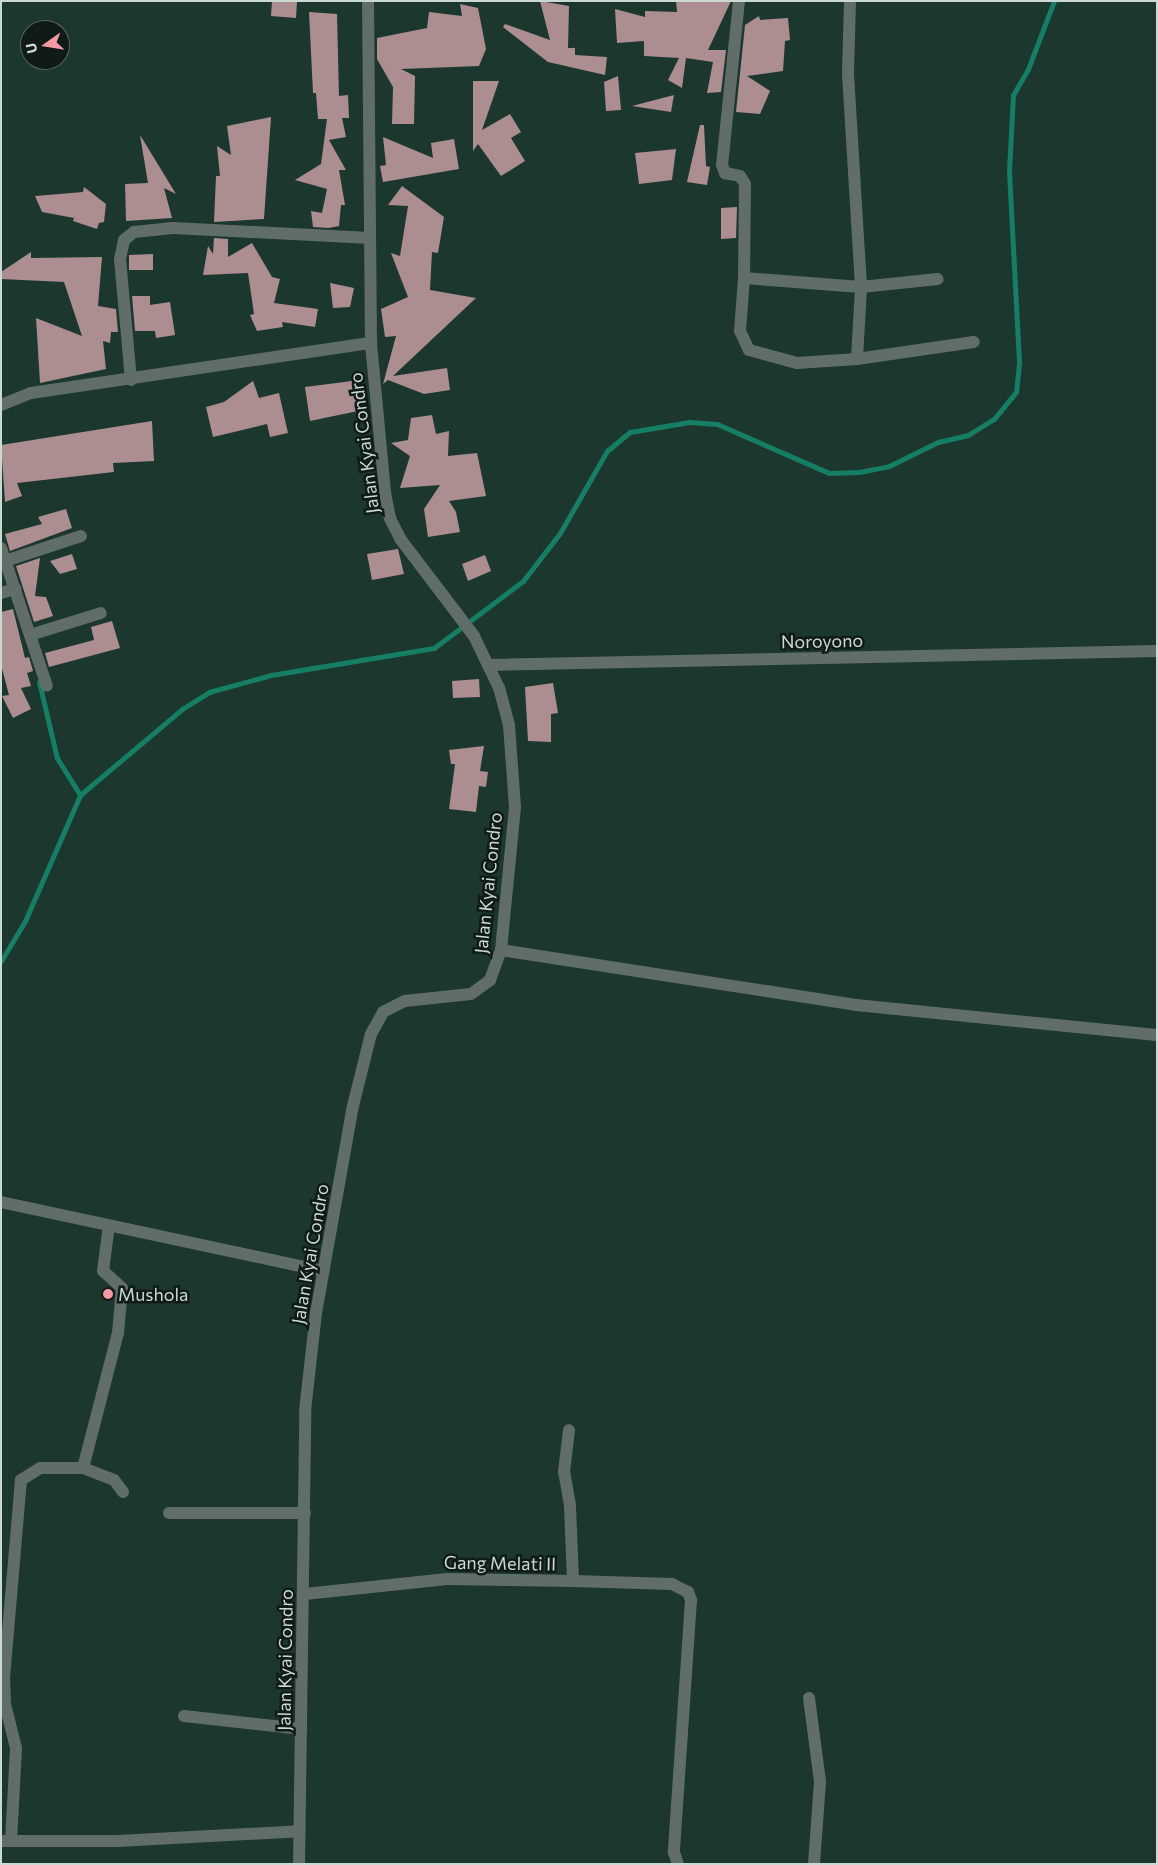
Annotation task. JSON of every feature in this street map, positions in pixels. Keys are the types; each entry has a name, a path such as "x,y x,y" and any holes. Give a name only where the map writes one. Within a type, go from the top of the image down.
{"street":[{"name":"Jalan Kyai Condro","path":"299,1864 305,1594 305,1411 324,1271 352,1110 378,1017 396,1003 454,998 477,990 490,980 500,950 515,807 514,769 509,725 488,665 474,636 418,565 390,518 371,343 368,1"},
{"path":"740,1 722,165 725,173 740,176 745,184 744,278 740,330 749,350 797,363 857,359 974,342"},
{"path":"850,1 848,74 861,287 857,359"},
{"path":"131,380 120,259 124,240 134,232 173,228 370,238"},
{"path":"744,278 861,287 938,279"},
{"path":"1,405 31,393 131,380 371,343"},
{"path":"47,686 30,635 8,591 3,554 81,536"},
{"path":"30,635 101,613"},
{"name":"Noroyono","path":"488,665 1157,651"},
{"path":"500,950 856,1005 1157,1035"},
{"path":"1,1202 324,1271"},
{"path":"83,1468 118,1333 122,1288 103,1271 109,1225"},
{"name":"Gang Melati II","path":"305,1594 447,1579 573,1581 570,1505 564,1472 569,1430"},
{"path":"123,1492 114,1480 83,1468 40,1468 21,1480 4,1678 5,1704 16,1748 6,1841 118,1841 300,1831"},
{"path":"169,1513 305,1512"},
{"path":"573,1581 672,1584 688,1592 691,1600 674,1852 678,1864"},
{"path":"809,1698 820,1782 814,1864"},
{"path":"184,1716 301,1729"}],"building":[{"path":"272,1 297,1 296,18 271,16"},
{"path":"540,1 569,6 568,48 575,48 575,55 607,57 605,75 548,62 503,27 505,24 550,40"},
{"path":"676,1 731,1 708,50 726,50 721,92 707,93 713,62 686,58 682,88 668,80 679,58 644,56 644,41 617,43 615,9 645,17 645,11 677,12"},
{"path":"460,4 478,8 486,49 479,66 401,69 415,76 414,124 392,124 393,87 377,59 377,38 427,28 429,12 462,16"},
{"path":"309,12 337,14 339,96 348,95 349,118 342,118 346,137 329,140 346,170 339,170 345,205 341,205 339,226 328,228 313,227 311,211 322,213 327,189 295,180 321,164 327,119 318,119 316,93 313,93"},
{"path":"759,16 760,20 788,18 790,40 785,41 783,71 747,76 770,91 760,114 736,112 745,25"},
{"path":"618,76 621,110 606,111 604,82"},
{"path":"473,81 499,81 482,130 510,114 521,132 511,138 525,161 501,176 478,144 473,151"},
{"path":"674,95 671,112 632,106"},
{"path":"271,117 264,219 214,222 216,176 220,176 217,146 231,155 227,126"},
{"path":"700,125 704,125 706,166 710,167 707,185 687,182"},
{"path":"140,135 176,194 164,188 172,218 126,221 125,184 148,183"},
{"path":"383,137 433,158 431,143 454,139 459,169 383,182 380,166 386,165"},
{"path":"676,149 672,180 639,184 635,153"},
{"path":"402,186 444,217 438,253 432,252 430,290 476,298 393,376 447,368 450,390 424,394 388,380 383,384 396,336 385,337 381,309 408,297 391,253 400,256 408,206 388,205"},
{"path":"84,187 106,204 104,222 99,223 97,229 73,221 74,218 42,212 35,196 83,192"},
{"path":"737,207 736,238 721,239 721,208"},
{"path":"214,238 228,239 228,257 252,243 272,277 280,279 274,303 318,309 315,327 282,322 283,327 257,331 250,315 254,314 248,273 203,275 208,246 213,254"},
{"path":"31,252 31,258 102,257 98,306 116,309 118,332 111,332 110,343 103,341 106,369 40,383 36,318 82,336 64,282 1,279 1,272"},
{"path":"153,254 153,270 129,270 129,255"},
{"path":"330,283 354,288 350,307 333,308"},
{"path":"132,296 150,296 150,305 170,302 175,335 156,338 155,331 135,331"},
{"path":"253,381 259,398 279,393 288,433 270,437 267,424 213,437 206,407 224,402"},
{"path":"352,381 358,411 310,421 305,387"},
{"path":"432,415 436,434 449,431 448,456 477,453 486,496 449,501 456,512 460,532 428,537 424,509 440,485 400,488 410,456 391,443 408,440 411,418"},
{"path":"152,421 154,461 113,463 114,472 17,483 22,496 5,502 1,445"},
{"path":"66,509 72,528 10,551 5,534 42,524 38,517"},
{"path":"398,549 404,574 372,580 367,554"},
{"path":"72,554 77,569 60,574 50,561"},
{"path":"485,555 491,571 468,581 462,564"},
{"path":"40,558 35,596 46,597 53,616 34,622 16,566"},
{"path":"13,609 25,658 29,657 33,671 27,673 31,686 21,688 31,709 13,718 2,696 9,695 1,665 1,612"},
{"path":"112,621 120,648 49,667 45,653 94,640 91,627"},
{"path":"479,679 480,697 453,698 452,681"},
{"path":"553,683 558,713 551,714 551,742 528,741 525,687"},
{"path":"484,746 480,771 488,772 486,787 479,786 476,812 449,809 455,764 451,764 449,750"}],"waterway":[{"path":"1,961 25,921 80,795 182,709 209,692 271,675 434,648 523,581 560,533 607,451 630,432 689,422 717,424 829,473 859,472 889,466 938,442 968,435 994,419 1016,392 1019,362 1009,171 1013,95 1028,69 1054,1"},
{"path":"39,682 57,758 80,795"}],"place":[{"name":"Mushola","path":"108,1294"}]}
